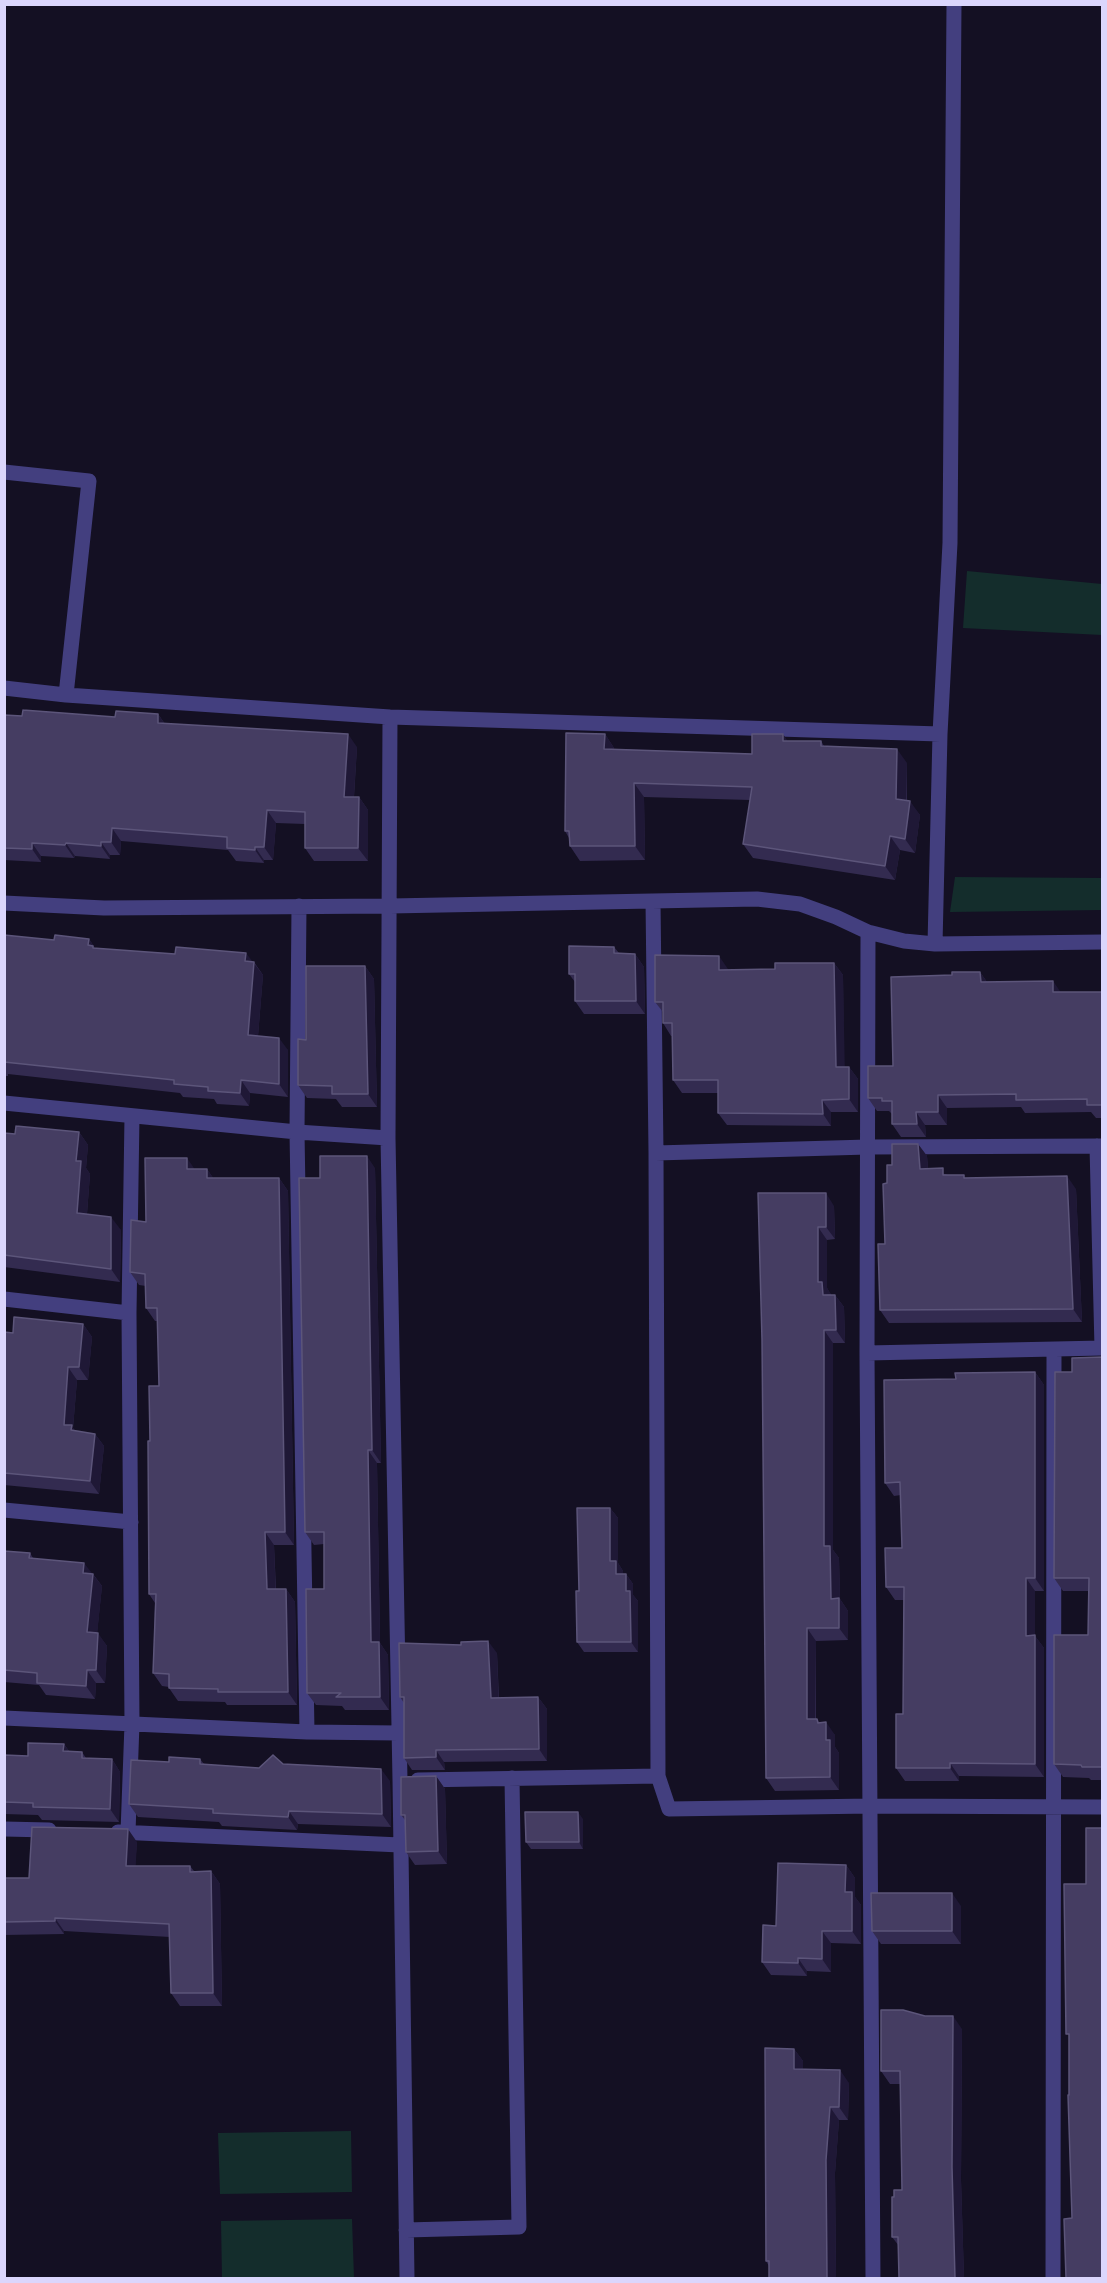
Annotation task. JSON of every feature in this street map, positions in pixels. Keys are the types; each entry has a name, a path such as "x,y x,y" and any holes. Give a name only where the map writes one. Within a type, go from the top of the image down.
{"street":[{"path":"935,944 940,734 950,543 954,4"},
{"path":"4,472 89,481 66,695"},
{"path":"4,688 66,695 390,717 940,734"},
{"path":"390,717 388,1138 407,2278"},
{"path":"4,903 104,908 390,906 758,899 800,904 868,932 904,941 935,944 1102,942"},
{"path":"653,901 658,1776 669,1809 871,1806 1102,1807"},
{"path":"299,906 297,1132 307,1732"},
{"path":"868,932 867,1353 873,2278"},
{"path":"4,1103 297,1132 388,1138"},
{"path":"128,1832 132,1724 129,1313 132,1116"},
{"path":"656,1153 868,1147 1100,1146 1102,1348 867,1353"},
{"path":"4,1299 129,1313"},
{"path":"1053,1350 1053,2278"},
{"path":"4,1510 131,1522"},
{"path":"4,1718 307,1732 399,1733"},
{"path":"400,1780 658,1776"},
{"path":"406,2230 519,2227 512,1778"},
{"path":"4,1829 61,1830"},
{"path":"106,1831 400,1845"}],"green space":[{"path":"967,571 1102,584 1102,635 963,628"},
{"path":"955,877 1102,878 1102,910 950,912"},
{"path":"351,2131 352,2192 220,2194 218,2133"},
{"path":"352,2219 354,2278 222,2278 221,2221"}],"building":[{"path":"23,710 115,717 116,711 158,714 158,723 348,734 344,797 359,797 358,848 305,848 305,812 267,810 264,847 255,847 255,850 227,848 227,837 112,828 111,842 101,842 101,846 32,843 32,849 4,848 4,715 22,716"},
{"path":"566,733 605,734 604,749 752,754 752,734 783,734 783,741 821,741 821,746 897,749 896,799 910,801 905,839 890,836 885,866 743,844 752,787 634,783 635,846 570,846 569,831 565,831"},
{"path":"4,935 54,940 55,935 89,939 88,945 93,948 175,954 176,947 246,953 245,961 254,962 248,1035 279,1038 279,1084 241,1080 240,1093 208,1091 208,1087 174,1084 174,1080 4,1062"},
{"path":"569,946 614,947 614,953 635,954 636,1001 575,1001 575,974 569,974"},
{"path":"655,955 719,956 719,970 775,969 775,963 834,963 836,1067 849,1067 849,1099 822,1100 823,1114 718,1113 718,1080 673,1080 672,1023 663,1023 663,1002 655,1002"},
{"path":"306,966 365,966 368,1094 332,1094 332,1086 298,1085 298,1039 306,1040"},
{"path":"952,972 980,972 981,982 1053,981 1053,992 1102,992 1102,1105 1087,1105 1087,1099 1016,1100 1016,1094 938,1095 938,1112 916,1112 917,1124 892,1124 892,1101 868,1098 868,1066 893,1066 891,977 952,975"},
{"path":"16,1126 79,1132 76,1161 81,1161 77,1213 111,1217 111,1269 4,1255 4,1133 15,1134"},
{"path":"892,1144 918,1144 920,1169 943,1168 943,1175 964,1175 964,1178 1067,1176 1073,1309 880,1310 878,1244 885,1244 883,1184 887,1183 887,1165 892,1165"},
{"path":"320,1156 367,1156 372,1450 368,1450 371,1642 379,1642 380,1697 336,1697 341,1693 307,1693 306,1589 324,1589 324,1532 305,1532 299,1178 320,1178"},
{"path":"145,1158 187,1158 187,1169 207,1169 207,1178 279,1178 285,1532 265,1532 267,1589 286,1589 288,1692 218,1692 218,1689 169,1688 169,1674 153,1673 156,1594 149,1594 148,1441 150,1441 149,1386 159,1386 157,1308 146,1308 145,1274 130,1272 131,1220 146,1222"},
{"path":"758,1193 826,1193 826,1227 818,1227 818,1282 822,1282 823,1295 835,1295 836,1330 824,1330 824,1546 830,1546 831,1599 839,1598 839,1628 807,1628 807,1719 817,1719 818,1723 826,1722 826,1740 830,1740 830,1777 766,1778 762,1340"},
{"path":"14,1317 83,1324 79,1367 68,1367 64,1425 72,1425 71,1430 95,1434 90,1481 4,1473 4,1332 13,1333"},
{"path":"1102,1357 1102,1767 1082,1767 1081,1765 1054,1764 1054,1635 1088,1635 1089,1578 1054,1578 1055,1372 1072,1372 1072,1358"},
{"path":"1035,1372 1035,1578 1026,1578 1026,1636 1035,1635 1035,1764 950,1763 950,1768 896,1768 896,1714 903,1714 904,1587 886,1587 885,1548 902,1548 900,1482 885,1483 884,1380 956,1379 955,1373"},
{"path":"577,1508 610,1508 610,1561 616,1561 616,1574 626,1574 626,1591 630,1591 631,1642 577,1642 576,1591 579,1591"},
{"path":"4,1551 30,1553 29,1558 84,1563 83,1573 93,1574 87,1632 98,1633 96,1670 87,1670 86,1686 37,1683 37,1673 4,1670"},
{"path":"488,1641 491,1698 538,1697 539,1749 436,1750 436,1757 404,1758 404,1697 400,1697 399,1643 461,1645 461,1642"},
{"path":"28,1743 64,1744 63,1751 82,1752 82,1758 112,1759 110,1809 33,1807 33,1803 4,1802 4,1755 28,1756"},
{"path":"273,1755 283,1764 381,1769 382,1814 289,1811 288,1817 213,1813 213,1809 129,1804 131,1760 169,1762 169,1757 200,1759 200,1764 259,1768"},
{"path":"436,1776 438,1851 406,1852 405,1815 401,1815 401,1777"},
{"path":"525,1812 578,1812 579,1842 526,1842"},
{"path":"32,1827 128,1829 126,1866 190,1866 190,1872 211,1871 213,1993 171,1993 169,1924 55,1918 55,1921 4,1922 4,1878 29,1878"},
{"path":"1086,1828 1102,1828 1102,2278 1066,2278 1064,2219 1072,2218 1064,1884 1086,1884"},
{"path":"778,1863 846,1865 845,1892 852,1892 852,1931 822,1931 822,1959 798,1958 798,1963 762,1962 763,1925 776,1926"},
{"path":"871,1893 952,1893 952,1931 872,1931"},
{"path":"881,2010 903,2010 925,2016 953,2016 952,2167 955,2278 899,2278 898,2237 892,2237 892,2197 894,2197 894,2190 902,2190 900,2071 881,2071"},
{"path":"765,2048 794,2049 794,2069 840,2070 839,2107 830,2107 826,2160 827,2278 769,2278 769,2261 766,2261"}]}
